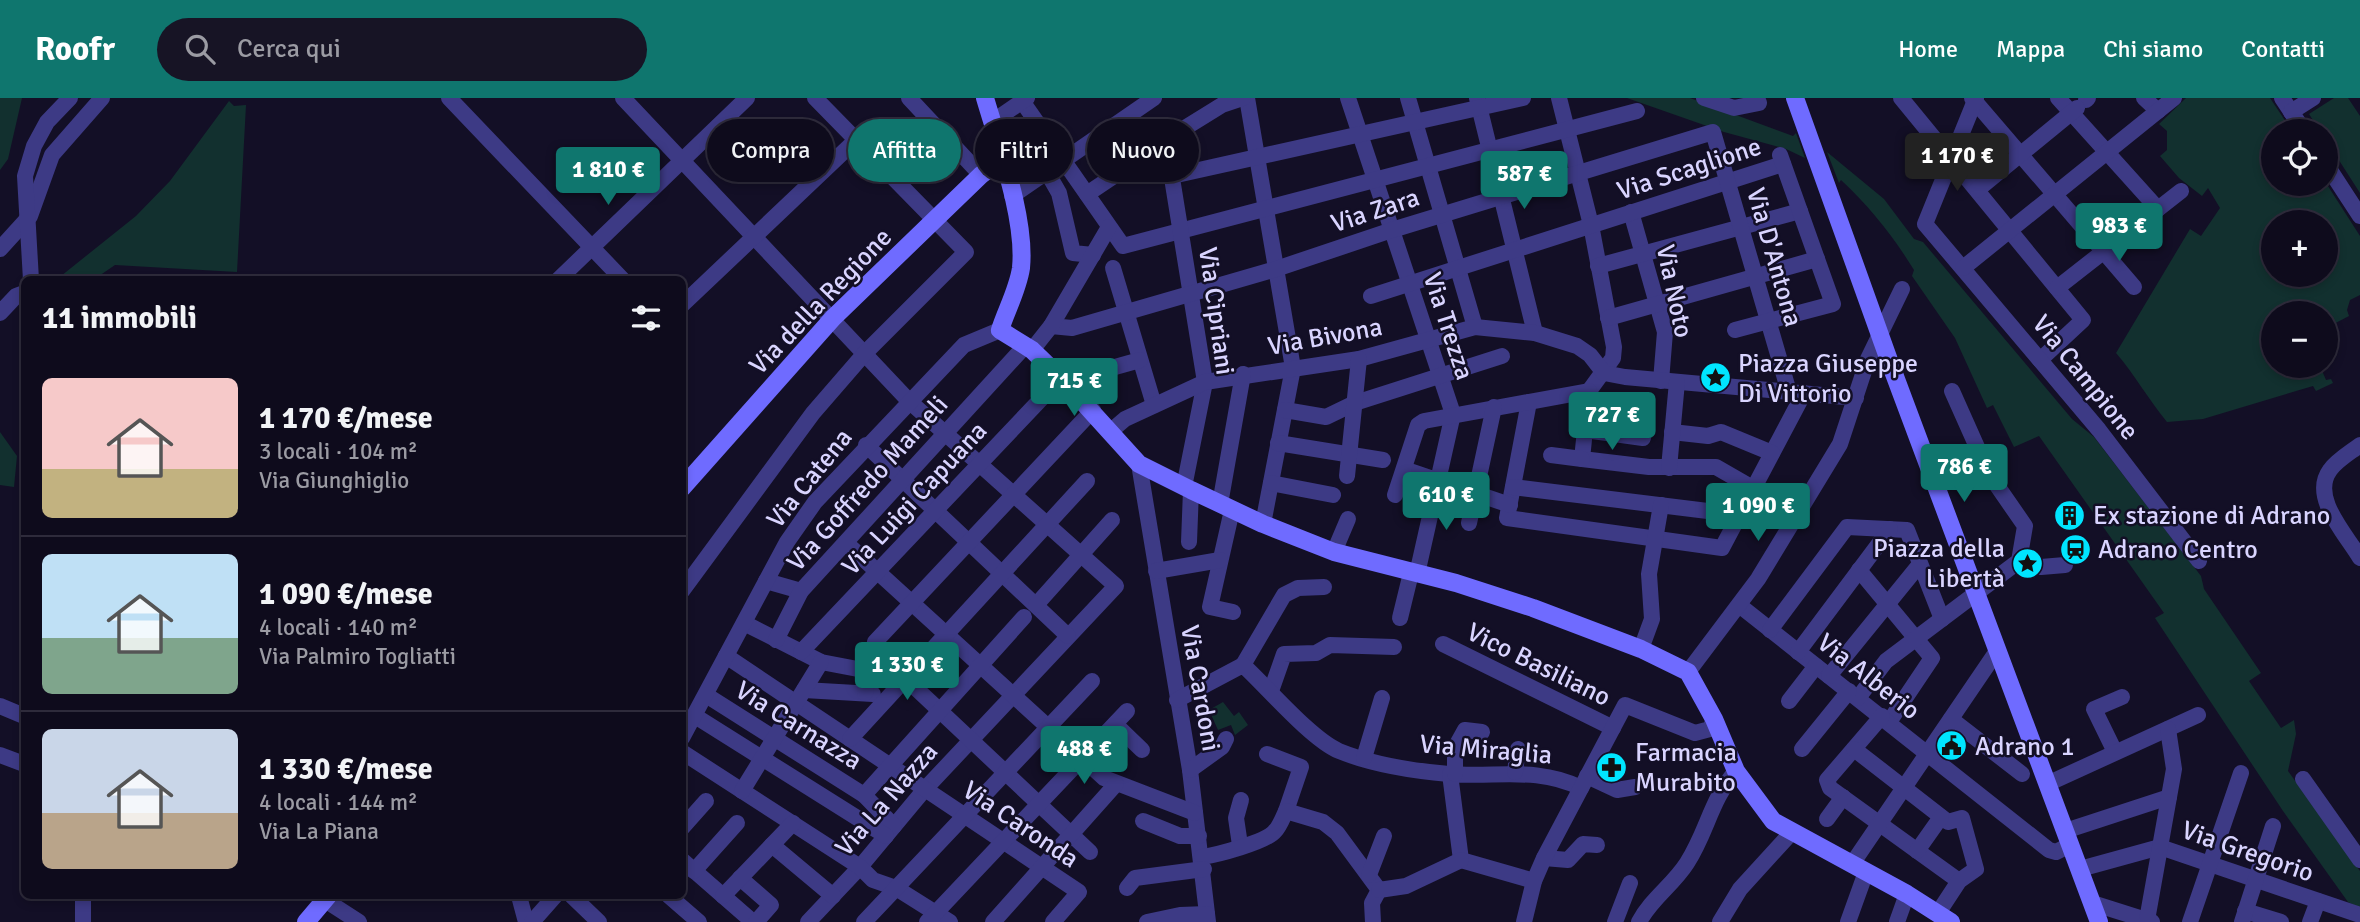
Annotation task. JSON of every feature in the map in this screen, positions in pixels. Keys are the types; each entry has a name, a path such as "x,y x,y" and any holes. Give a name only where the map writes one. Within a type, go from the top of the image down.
{"street":[{"path":"31,276 30,216 25,176 34,146 47,122 70,98"},
{"path":"0,249 30,216 52,155 102,98"},
{"path":"449,98 619,276"},
{"path":"623,98 909,401 1081,554"},
{"path":"562,276 747,98"},
{"path":"815,98 848,132"},
{"path":"909,98 975,169"},
{"path":"985,98 991,119"},
{"path":"1073,153 1154,98"},
{"path":"1199,119 1222,105 1245,98 1293,368 1263,524"},
{"name":"Via Trezza","path":"1348,98 1453,414 1439,481 1400,618"},
{"path":"1408,98 1475,327"},
{"path":"1199,170 1415,122 1478,103 1522,98"},
{"path":"1559,98 1591,225 1614,347 1613,358 1589,398 1582,459"},
{"path":"1704,98 1734,108 1758,100"},
{"path":"1795,98 2099,922"},
{"path":"1901,98 1953,157 2083,320 2040,360"},
{"path":"2058,98 2081,105 2107,152 2158,209"},
{"path":"2144,98 2158,111"},
{"path":"1963,268 2174,98"},
{"path":"2282,98 2296,119"},
{"path":"2291,112 2313,98"},
{"path":"1953,157 1974,99"},
{"path":"1974,99 2134,287"},
{"path":"996,119 1025,100 1037,119"},
{"path":"1478,103 1535,333"},
{"path":"1977,190 2081,105"},
{"path":"1073,174 1123,246 1637,111"},
{"name":"Via Zara","path":"1051,326 1072,327 1276,269 1442,214 1713,132"},
{"name":"Via D'Antona","path":"1713,132 1779,356 1796,393"},
{"path":"686,301 848,148"},
{"name":"Via Campione","path":"1953,157 1925,224 2099,430 2199,561"},
{"name":"Via Scaglione","path":"1371,296 1728,181 1781,159 1800,211"},
{"name":"Via della Regione","path":"686,483 833,318 975,181"},
{"path":"686,586 813,413 865,353 966,252 897,182"},
{"path":"1009,182 1021,250 1020,271 1000,330 1029,348 1061,378 1093,410 1139,464 1263,524 1334,552 1534,608 1641,649 1693,665"},
{"path":"1012,196 1032,182"},
{"path":"1053,182 1059,193 1073,253 1093,255"},
{"path":"1087,194 1104,182"},
{"name":"Via Cipriani","path":"1173,182 1205,382 1188,489 1189,542"},
{"path":"2338,182 2360,216"},
{"path":"2057,288 2181,191"},
{"path":"1598,266 1800,211 1833,304 1734,330"},
{"name":"Via Noto","path":"1631,212 1665,332 1669,382 1675,401 1669,468"},
{"name":"Via Goffredo Mameli","path":"776,640 801,591 1006,367 1051,326 1109,227"},
{"path":"1608,318 1817,259"},
{"path":"1113,268 1153,405"},
{"path":"1693,665 1739,605 1840,444 1868,359 1902,289"},
{"path":"0,313 21,294"},
{"name":"Via Bivona","path":"1111,431 1125,419 1205,382 1243,374 1359,359 1475,327 1535,333 1577,346 1590,355 1604,373"},
{"name":"Via Catena","path":"686,731 787,542 815,502 866,445 964,345 1000,330"},
{"path":"1285,410 1326,417 1354,404 1502,356"},
{"path":"1347,476 1359,359"},
{"path":"1115,367 1140,360"},
{"path":"1604,373 1669,382 1856,398"},
{"path":"1233,612 1210,607 1220,560 1243,374"},
{"name":"Via Luigi Capuana","path":"801,652 1061,378"},
{"path":"1802,749 1886,661 2019,561 2025,526 1989,474 1952,391"},
{"path":"1404,469 1476,494 1508,512 1655,540 1722,548 1788,422 1796,393"},
{"path":"1395,495 1418,425 1453,414 1494,407 1558,397 1589,398"},
{"path":"1508,512 1529,402"},
{"path":"1469,523 1494,407"},
{"path":"865,693 862,671 875,642 1093,410"},
{"path":"1585,430 1643,438"},
{"path":"1672,432 1708,436 1721,432 1772,453"},
{"path":"1278,443 1383,460"},
{"path":"866,445 1002,573 1030,611 1068,636"},
{"path":"2360,445 2331,468 2323,482 2323,497 2360,558"},
{"path":"1551,454 1669,468 1716,467 1798,514"},
{"name":"Via Cardoni","path":"1139,464 1190,770 1208,918"},
{"path":"849,738 908,678 1087,481"},
{"path":"1271,483 1333,495"},
{"path":"1513,487 1740,514"},
{"path":"1641,649 1652,619 1649,574 1661,505"},
{"path":"1334,552 1348,519"},
{"path":"864,795 1112,520"},
{"path":"1770,630 1847,527 1907,530 1942,619"},
{"path":"1798,652 1890,529"},
{"path":"846,542 1081,759 1116,784 1195,813"},
{"name":"Via La Nazza","path":"808,922 860,867 925,789 1116,586 1081,554"},
{"path":"1156,571 1220,560"},
{"path":"2019,561 2041,567 2065,565"},
{"path":"1829,676 1920,564"},
{"path":"1859,570 1932,658 1885,719 1827,780 1830,788 1959,881"},
{"path":"766,581 801,591"},
{"path":"1177,700 1243,665 1284,595 1298,588 1324,587"},
{"name":"Via Alberio","path":"1739,605 2049,850 2056,852 2068,838"},
{"path":"744,623 821,662 908,678 939,711 1090,852"},
{"name":"Vico Basiliano","path":"1443,644 1613,728"},
{"path":"1271,691 1284,654 1316,653 1331,645 1394,647"},
{"path":"1848,922 1859,868 1880,823 1997,651"},
{"name":"Via Caronda","path":"726,656 800,696 849,738 1079,892 1053,922"},
{"path":"742,791 821,662"},
{"name":"Via Miraglia","path":"1243,665 1337,750 1364,758 1453,774 1515,772 1584,782 1617,790 1635,787"},
{"path":"1693,665 1736,771 1773,821 1907,894 1944,918 1959,881 1976,869 1962,818 1948,822 1854,749"},
{"path":"1789,701 1816,666"},
{"path":"863,922 1092,681"},
{"path":"800,696 865,693 884,700"},
{"name":"Via Carnazza","path":"706,695 864,795 890,831"},
{"path":"2115,752 2094,709 2122,697"},
{"path":"1364,758 1382,698"},
{"path":"1524,922 1534,881 1544,858 1625,705 1695,733 1710,729 1714,719"},
{"path":"0,706 21,715"},
{"path":"932,917 1127,711"},
{"path":"2047,784 2198,715"},
{"path":"695,716 762,758 890,831"},
{"path":"1951,719 2022,774"},
{"path":"1115,724 1142,750"},
{"path":"2092,903 2149,921 2174,769 2168,729"},
{"path":"1461,860 1453,774 1455,748 1465,730 1482,732"},
{"path":"1190,770 1222,747 1226,739"},
{"path":"1515,772 1518,749"},
{"path":"1127,888 1135,878 1203,863 1275,832 1286,811 1301,767 1267,754"},
{"path":"0,755 21,763"},
{"path":"686,755 860,867 873,880 896,888 932,917 950,922"},
{"path":"1639,922 1647,906 1685,866 1698,846 1719,791 1736,771"},
{"path":"2190,922 2241,773"},
{"path":"2303,779 2360,860"},
{"path":"993,922 1116,784"},
{"path":"1827,819 1843,797"},
{"path":"2068,838 2169,797"},
{"path":"1240,845 1236,818 1241,800"},
{"path":"686,824 706,801"},
{"path":"1286,811 1323,822 1337,833 1379,890"},
{"path":"1917,851 1941,817"},
{"path":"1143,821 1181,836 1199,836"},
{"path":"737,823 688,865 754,922 771,905 740,878"},
{"path":"723,896 793,824"},
{"path":"2273,826 2243,916 2281,922"},
{"path":"1720,922 1740,889 1792,832"},
{"path":"1368,874 1384,836"},
{"path":"1544,858 1569,860 1583,844 1597,845"},
{"path":"772,845 797,876 833,896"},
{"name":"Via Gregorio","path":"2080,869 2160,847 2360,915"},
{"path":"1379,890 1406,886 1461,860 1534,881"},
{"path":"1615,922 1630,883"},
{"path":"1373,922 1372,903 1379,890"},
{"path":"1897,922 1907,894"},
{"path":"83,899 83,922"},
{"path":"306,922 326,899"},
{"path":"328,899 359,922"},
{"path":"520,899 526,922"},
{"path":"532,922 552,899"},
{"path":"575,899 599,922"},
{"path":"672,899 699,922"},
{"path":"2310,922 2318,901"},
{"path":"1147,922 1180,915 1208,918"}],"green space":[{"path":"0,98 22,98 8,159 0,170"},
{"path":"1627,98 1690,98 1793,136 1796,133 1805,158 1786,149 1724,132"},
{"path":"2186,98 2270,98 2284,119 2261,119 2261,196 2334,196 2360,236 2360,295 2350,300 2347,310 2349,316 2338,322 2338,301 2261,301 2261,378 2325,378 2331,379 2333,383 2316,391 2313,386 2203,419 2167,422 2116,353 2190,229 2201,236 2220,208 2208,188 2202,196 2179,178 2160,156 2167,150 2167,131 2159,124"},
{"path":"2334,98 2348,98 2360,116 2360,193 2338,159 2338,119 2312,119 2309,114"},
{"path":"229,101 234,106 246,105 237,272 115,265 99,276 61,276 136,216 170,181"},
{"path":"1827,152 1884,199 1914,239 1923,242 2072,419 2094,437 2201,576 2204,589 2261,673 2249,681 2281,728 2294,720 2296,734 2288,771 2360,871 2360,908 2348,902 2283,811 2155,618 2164,613 2039,436 2014,447 1993,405 1987,408 1955,338 1912,276 1914,270 1871,211 1841,180 1839,183"},
{"path":"0,432 17,456 14,487 0,485"},
{"path":"1223,702 1234,716 1239,712 1248,725 1235,735 1231,725 1218,730 1209,710"}],"place":[{"name":"Piazza Giuseppe Di Vittorio","path":"1715,378"},
{"name":"Ex stazione di Adrano","path":"2070,515"},
{"name":"Adrano Centro","path":"2075,549"},
{"name":"Piazza della Libertà","path":"2028,563"},
{"name":"Adrano 1","path":"1952,746"},
{"name":"Farmacia Murabito","path":"1612,767"}]}
